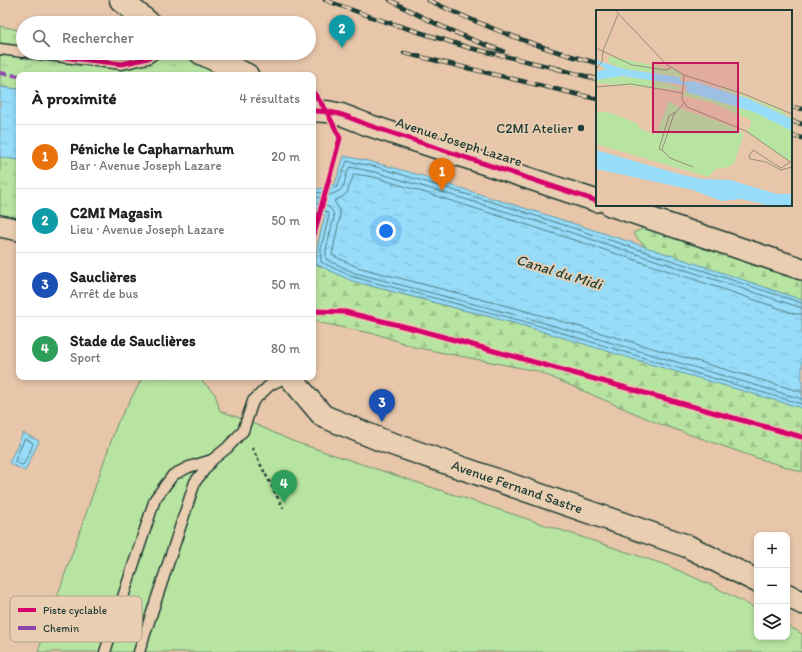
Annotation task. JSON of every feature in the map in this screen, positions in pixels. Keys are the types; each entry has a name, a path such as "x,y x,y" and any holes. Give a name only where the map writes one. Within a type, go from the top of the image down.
{"main road":[{"path":"121,0 140,16"},
{"path":"216,60 241,72"},
{"name":"Avenue Fernand Sastre","path":"293,380 323,416 380,440 687,546 754,580"},
{"path":"790,597 802,603"}],"street":[{"name":"Avenue Joseph Lazare","path":"316,111 326,110 334,112 368,125 596,201"},
{"path":"613,206 802,269"},
{"path":"0,226 16,229"}],"lane":[{"path":"0,49 16,51"},
{"path":"89,60 122,64 139,60"},
{"path":"139,652 196,482 212,460 227,448 243,431 253,401 270,385 280,380"},
{"path":"123,596 155,498 173,475 189,467 212,460"},
{"path":"105,652 108,642"}],"path":[{"path":"243,431 283,508"}],"green space":[{"path":"0,26 16,29 16,60 216,60 241,72 16,72 16,89 0,87"},
{"path":"0,157 16,160 16,223 0,222"},
{"path":"649,226 802,277 802,300 645,247 633,233"},
{"path":"316,264 371,286 521,325 802,408 802,472 660,424 537,371 414,347 380,335 321,323 316,320"},
{"path":"141,380 201,380 215,394 220,411 246,420 292,441 666,565 709,584 754,607 754,640 790,640 790,627 802,634 802,652 38,652 41,642 142,642 142,596 57,596 117,424"}],"water":[{"path":"0,87 16,89 16,160 0,157"},
{"name":"Canal du Midi","path":"344,156 363,160 402,170 612,236 802,300 802,408 521,325 352,281 316,264 317,247 325,215 316,212 316,188 335,184"},
{"path":"23,433 39,441 25,471 9,463"}],"railway":[{"path":"325,0 377,19 470,48 560,69"},
{"path":"390,0 445,28 503,51"},
{"path":"428,0 532,44 596,63"},
{"path":"404,53 596,99"},
{"path":"554,68 596,79"},
{"path":"792,107 802,109"},
{"path":"792,121 802,124"},
{"path":"792,136 802,138"}],"marked path":[{"path":"0,73 16,76"}],"cycle path":[{"path":"89,60 122,64 139,60"},
{"path":"316,96 326,110 340,138 316,227"},
{"path":"316,111 341,115 596,201"},
{"path":"316,311 345,312 419,330 802,437"}],"place":[{"name":"C2MI Magasin","path":"342,48"},
{"name":"C2MI Atelier","path":"581,128"},
{"name":"Péniche le Capharnarhum","path":"442,191"},
{"name":"Sauclières","path":"382,422"},
{"name":"Stade de Sauclières","path":"284,503"}]}
